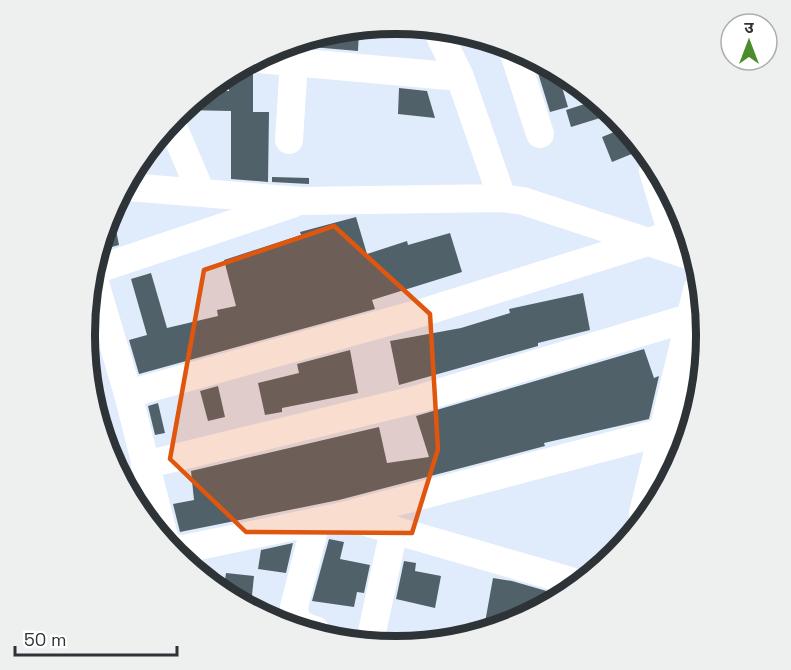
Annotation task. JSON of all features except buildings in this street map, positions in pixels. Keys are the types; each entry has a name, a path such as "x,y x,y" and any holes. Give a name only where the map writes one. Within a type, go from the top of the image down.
{"street":[{"path":"441,38 460,77 502,198"},
{"path":"274,60 460,77"},
{"path":"516,60 540,134"},
{"path":"289,140 294,62"},
{"path":"175,132 200,190"},
{"path":"134,187 200,190 301,201 502,198 669,235 683,249"},
{"path":"657,187 669,235"},
{"path":"103,267 301,201"},
{"path":"128,394 424,312 669,235"},
{"path":"98,294 128,394 160,521"},
{"path":"646,500 694,303"},
{"path":"145,465 418,399 689,318"},
{"path":"185,549 343,516 663,432"},
{"path":"343,516 568,580"},
{"path":"295,618 294,607 316,522"},
{"path":"371,635 394,530"}],"highlighted area":[{"path":"334,226 430,314 438,449 412,533 246,532 170,459 204,270"}]}
